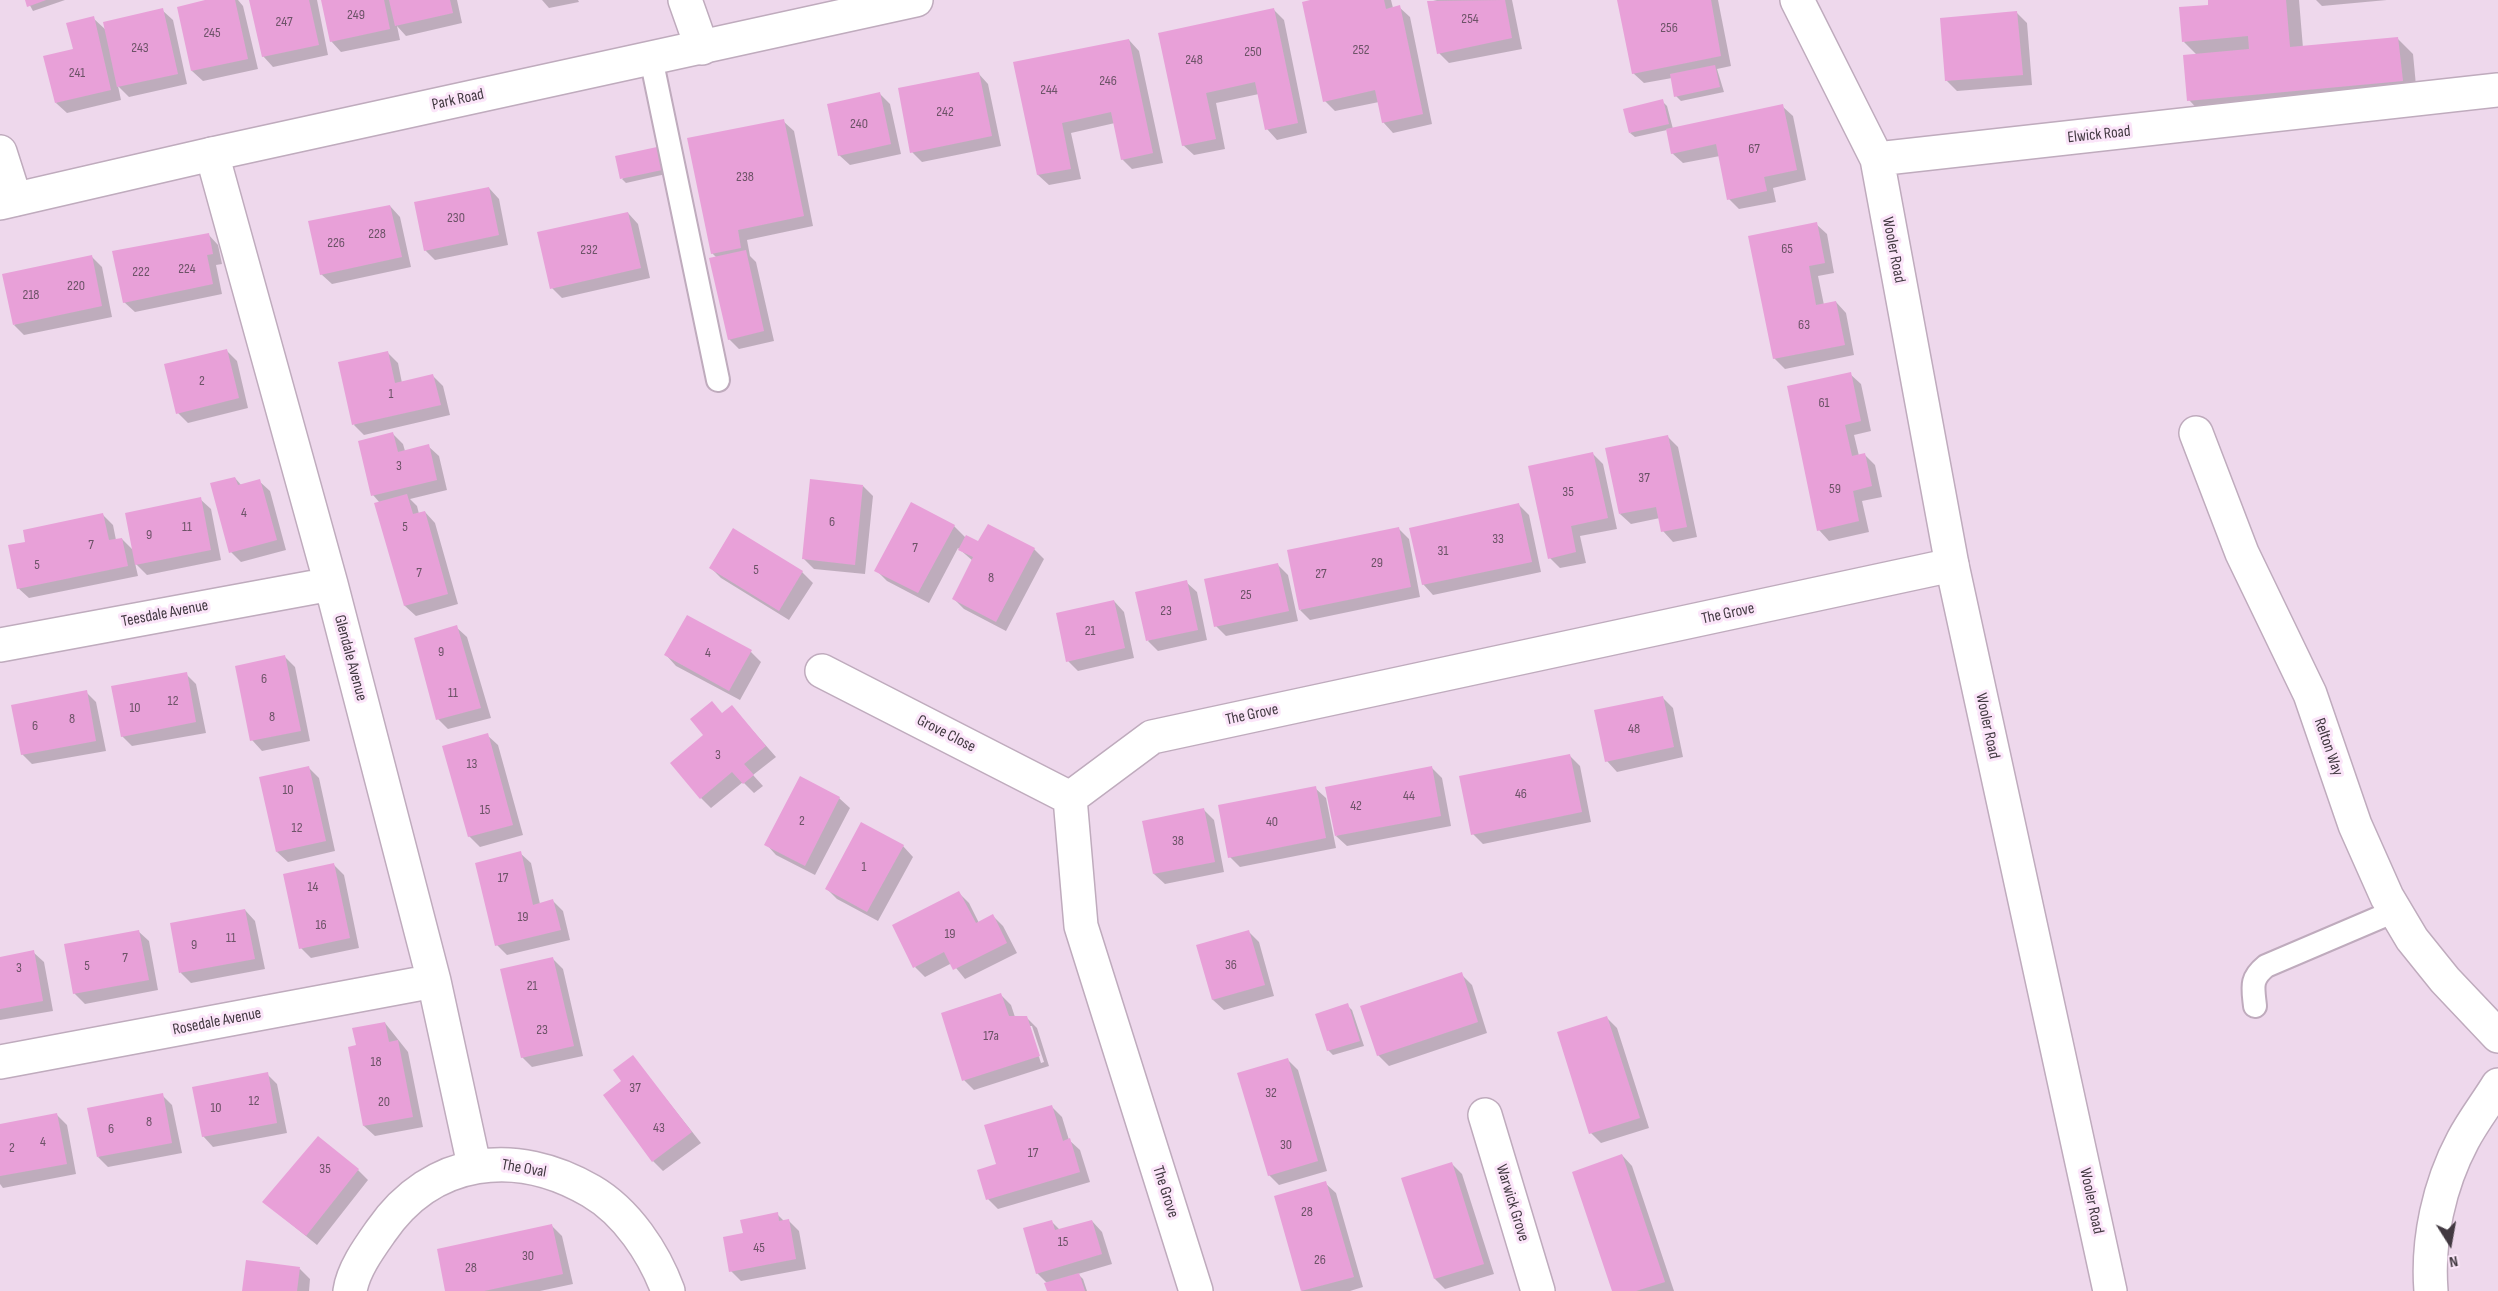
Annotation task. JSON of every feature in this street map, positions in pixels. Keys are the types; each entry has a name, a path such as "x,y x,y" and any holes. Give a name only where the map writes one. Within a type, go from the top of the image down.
{"street":[{"path":"685,0 702,48"},
{"name":"Park Road","path":"8,201 916,0"},
{"path":"1797,0 1877,159"},
{"name":"Elwick Road","path":"1877,159 2498,90"},
{"path":"0,152 8,201"},
{"name":"Glendale Avenue","path":"212,154 331,584 434,981 474,1165"},
{"name":"Wooler Road","path":"1877,159 1952,565 2110,1291"},
{"name":"Relton Way","path":"2196,433 2242,553 2310,694 2355,825 2395,911 2412,939 2445,980 2498,1036"},
{"name":"The Grove","path":"1196,1291 1081,926 1070,798 1152,737 1952,565"},
{"name":"Teesdale Avenue","path":"0,645 331,584"},
{"name":"Grove Close","path":"822,671 1070,798"},
{"name":"Rosedale Avenue","path":"0,1062 434,981"},
{"path":"2431,1291 2430,1272 2438,1201 2463,1140 2498,1085"},
{"name":"Warwick Grove","path":"1485,1115 1538,1291"},
{"name":"The Oval","path":"350,1291 366,1252 389,1220 417,1192 440,1176 474,1165 503,1164 548,1172 592,1191 634,1230 660,1269 668,1291"}],"lane":[{"path":"651,58 718,380"},
{"path":"2255,1006 2253,985 2255,976 2266,966 2395,911"}],"building":[{"path":"25,0 46,0 27,7"},
{"path":"205,0 235,0 248,59 191,71 177,7"},
{"path":"249,0 309,0 319,45 262,57"},
{"path":"321,0 384,0 390,29 330,42"},
{"path":"389,0 450,0 453,13 395,26"},
{"path":"1310,0 1384,0 1386,9 1400,5 1423,114 1382,123 1375,90 1323,102 1302,2"},
{"path":"1505,0 1512,38 1437,54 1427,1"},
{"path":"1617,0 1711,0 1721,56 1632,74"},
{"path":"2208,0 2286,0 2290,47 2398,37 2403,81 2187,101 2183,55 2249,49 2248,36 2182,42 2179,7 2208,5"},
{"path":"163,8 178,74 117,87 103,22"},
{"path":"1274,8 1298,123 1265,130 1255,82 1206,93 1216,139 1182,146 1158,33"},
{"path":"2017,11 2023,75 1945,81 1940,18"},
{"path":"94,16 111,90 55,103 43,56 73,49 66,23"},
{"path":"1129,39 1153,153 1121,160 1111,112 1062,123 1071,169 1037,175 1013,62"},
{"path":"1715,65 1720,87 1674,97 1670,74"},
{"path":"979,72 992,136 910,153 898,88"},
{"path":"880,92 891,144 838,156 827,104"},
{"path":"1663,99 1669,124 1629,133 1623,109"},
{"path":"1783,104 1797,170 1764,177 1767,191 1727,200 1716,144 1671,154 1666,129"},
{"path":"784,119 804,216 738,230 741,248 711,254 687,138"},
{"path":"657,147 662,170 620,179 615,156"},
{"path":"489,187 499,235 424,251 414,202"},
{"path":"390,205 402,257 320,275 308,221"},
{"path":"628,212 641,268 550,289 537,232"},
{"path":"1817,222 1825,263 1809,266 1816,305 1836,301 1845,345 1773,359 1748,236"},
{"path":"209,233 213,254 207,255 213,284 123,303 112,251"},
{"path":"746,250 764,331 728,340 709,258"},
{"path":"92,255 102,306 13,325 2,274"},
{"path":"227,349 239,398 176,414 164,364"},
{"path":"388,351 395,383 433,374 441,405 352,425 338,362"},
{"path":"1851,372 1861,421 1845,425 1852,456 1865,453 1872,486 1853,491 1859,521 1817,531 1787,386"},
{"path":"393,432 398,452 429,444 437,480 371,496 358,441"},
{"path":"1668,435 1687,527 1661,532 1656,507 1619,514 1605,448"},
{"path":"1593,452 1608,518 1571,526 1576,552 1548,559 1528,466"},
{"path":"235,477 238,485 260,479 277,540 229,553 210,483"},
{"path":"810,479 863,485 855,565 802,559"},
{"path":"407,494 413,514 425,511 448,594 404,606 374,503"},
{"path":"201,497 211,550 135,565 125,513"},
{"path":"911,502 955,525 918,593 874,571"},
{"path":"1519,503 1532,562 1422,585 1409,528"},
{"path":"103,513 109,540 122,538 128,566 17,589 8,545 25,542 23,530"},
{"path":"988,524 1035,548 996,622 952,599 973,557 958,550 966,535 978,541"},
{"path":"1399,527 1411,587 1299,610 1287,550"},
{"path":"733,528 803,571 779,611 709,568"},
{"path":"1278,563 1289,611 1214,627 1204,579"},
{"path":"1187,580 1198,630 1146,641 1135,592"},
{"path":"1114,600 1125,648 1066,662 1056,613"},
{"path":"687,615 752,650 729,691 664,655"},
{"path":"457,625 481,708 436,720 414,638"},
{"path":"285,655 301,731 250,741 235,666"},
{"path":"187,672 196,722 121,737 111,686"},
{"path":"87,690 96,741 21,755 11,705"},
{"path":"1663,696 1674,747 1605,762 1594,710"},
{"path":"712,701 722,713 732,705 766,746 744,764 754,775 743,784 732,772 700,799 670,763 703,735 690,719"},
{"path":"488,733 513,825 468,837 442,746"},
{"path":"1570,754 1582,812 1471,835 1459,776"},
{"path":"309,766 326,841 276,852 259,777"},
{"path":"1432,766 1441,816 1335,836 1325,787"},
{"path":"800,776 840,797 805,866 764,845"},
{"path":"1316,786 1326,838 1228,858 1218,805"},
{"path":"1204,808 1215,862 1153,874 1142,821"},
{"path":"861,822 904,845 867,912 825,889"},
{"path":"521,851 533,905 553,899 561,930 495,946 475,863"},
{"path":"334,863 350,938 299,949 283,874"},
{"path":"959,891 976,923 993,914 1007,943 953,970 944,952 913,968 892,925"},
{"path":"245,909 255,959 179,973 170,923"},
{"path":"139,930 149,980 73,994 64,944"},
{"path":"1249,930 1265,985 1212,1000 1196,945"},
{"path":"34,950 43,1001 0,1009 0,957"},
{"path":"553,957 574,1046 521,1058 500,969"},
{"path":"1462,972 1478,1022 1377,1056 1360,1006"},
{"path":"1001,993 1009,1016 1027,1016 1040,1056 962,1081 941,1013"},
{"path":"1348,1003 1360,1041 1327,1051 1315,1014"},
{"path":"1607,1016 1640,1118 1589,1134 1557,1032"},
{"path":"385,1022 389,1042 398,1040 413,1117 363,1126 348,1047 356,1045 352,1028"},
{"path":"633,1055 692,1132 652,1162 603,1095 621,1081 613,1070"},
{"path":"1288,1058 1318,1161 1268,1176 1237,1073"},
{"path":"268,1072 277,1123 202,1137 192,1087"},
{"path":"163,1093 172,1143 97,1157 87,1108"},
{"path":"1052,1105 1063,1141 1070,1138 1080,1172 986,1200 977,1170 996,1164 984,1125"},
{"path":"57,1113 67,1164 0,1176 0,1124"},
{"path":"318,1136 359,1169 306,1236 262,1202"},
{"path":"1622,1154 1665,1282 1636,1291 1612,1291 1572,1172"},
{"path":"1452,1162 1484,1264 1434,1279 1401,1178"},
{"path":"1326,1181 1354,1277 1301,1291 1274,1196"},
{"path":"778,1212 779,1221 789,1219 796,1259 729,1272 723,1237 743,1233 740,1220"},
{"path":"1052,1220 1055,1230 1092,1220 1102,1254 1036,1274 1023,1228"},
{"path":"552,1224 563,1274 484,1291 445,1291 437,1249"},
{"path":"246,1260 300,1267 297,1291 242,1291"},
{"path":"1079,1273 1085,1291 1047,1291 1044,1283"}]}
